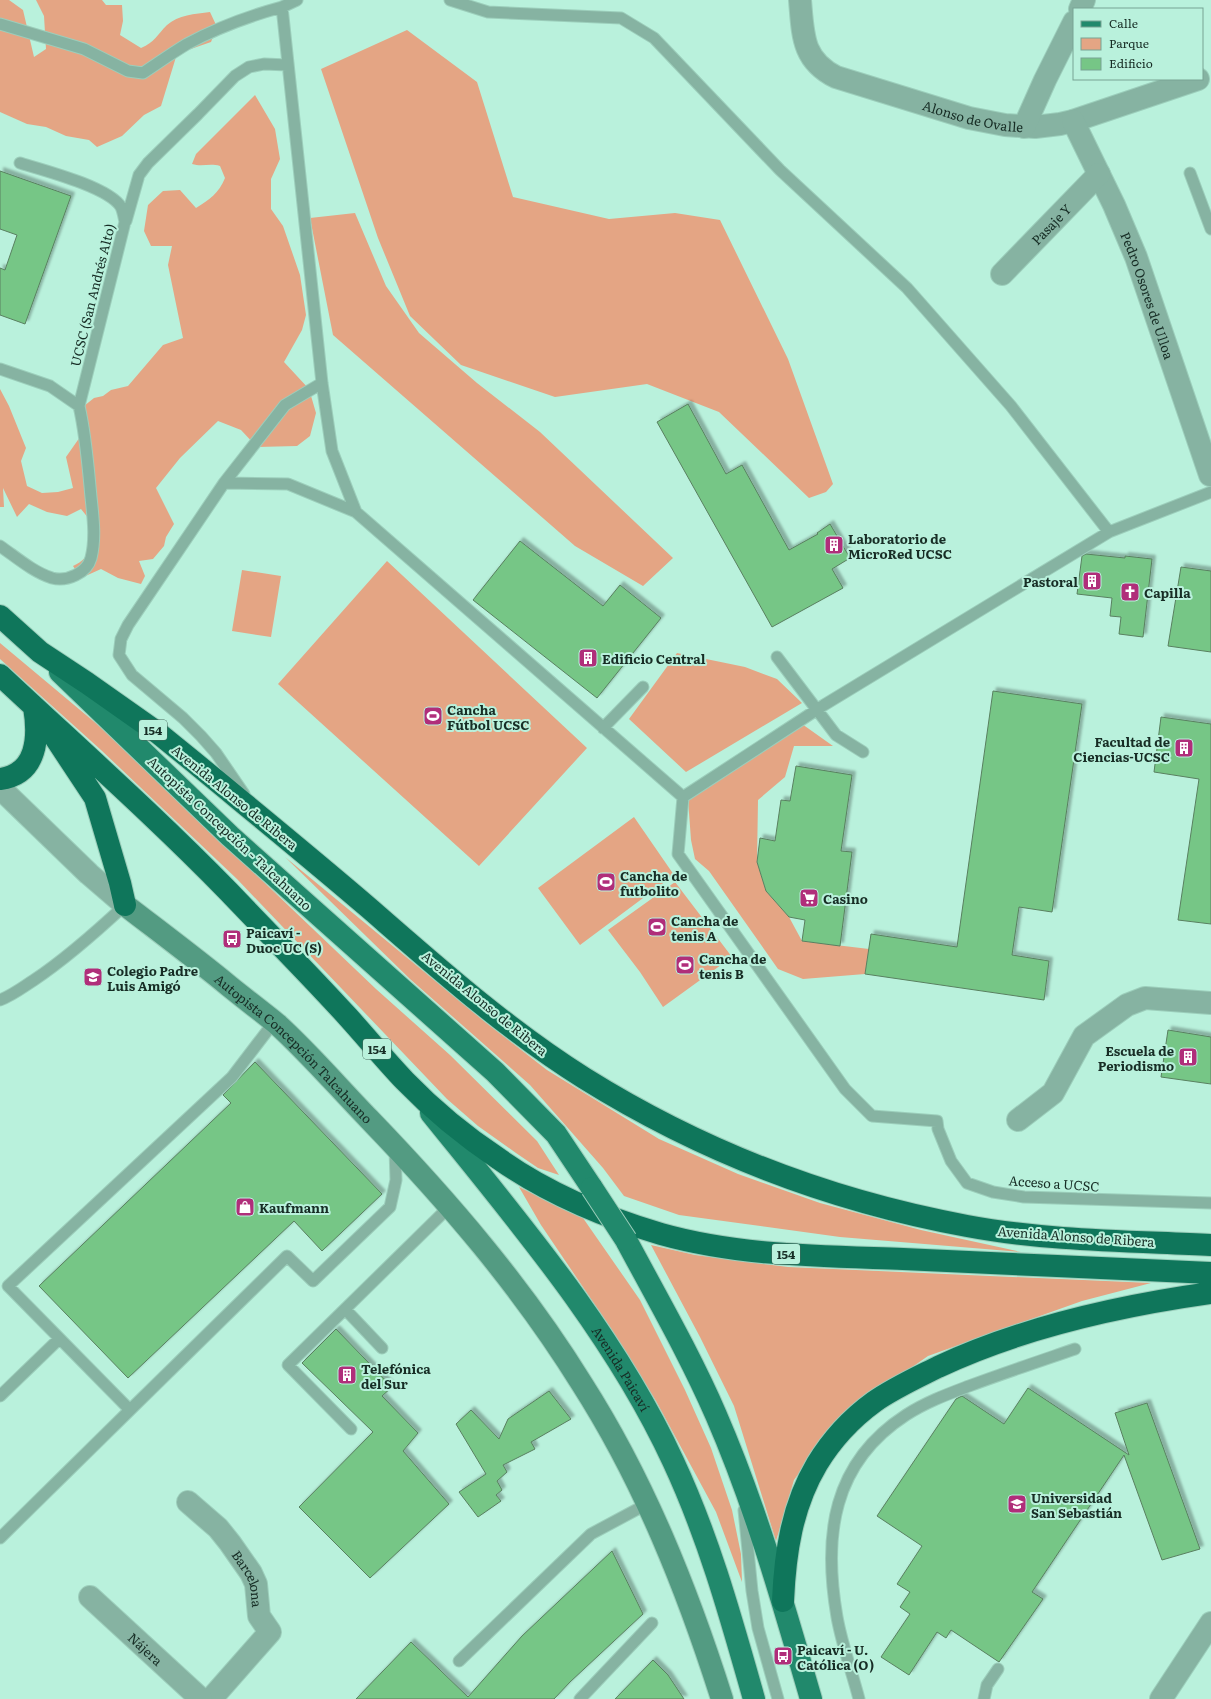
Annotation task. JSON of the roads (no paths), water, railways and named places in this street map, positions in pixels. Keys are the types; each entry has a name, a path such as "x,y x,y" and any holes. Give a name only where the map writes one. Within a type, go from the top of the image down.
{"highway":[{"name":"Autopista Concepción - Talcahuano","path":"0,616 40,652"},
{"name":"Avenida Alonso de Ribera","path":"40,652 87,682 158,733 362,902 472,996 540,1049 582,1077 669,1127 714,1148 768,1170 846,1197 945,1222 996,1231 1042,1236 1211,1245"},
{"name":"154","path":"0,675 216,880 347,1016 406,1082 470,1138 499,1160 530,1179 595,1210 631,1224 671,1236 732,1248 804,1255 1211,1273"},
{"path":"0,779 8,778 16,774 26,765 33,754 37,732 34,707"},
{"path":"34,707 95,798 120,883 124,905"},
{"path":"783,1600 787,1550 794,1520 808,1480 821,1458 841,1433 874,1403 904,1384 952,1361 990,1345 1030,1331 1119,1308 1211,1293"}],"main road":[{"name":"Autopista Concepción - Talcahuano","path":"40,652 230,836 495,1072 556,1134 626,1240 665,1310 698,1377 739,1472"},
{"name":"Avenida Paicaví","path":"406,1082 483,1178 563,1282 608,1346 653,1420 673,1459 705,1534 754,1699"},
{"path":"739,1472 783,1600 811,1699"}],"street":[{"name":"Alonso de Ovalle","path":"800,0 803,36 811,57 836,78 986,122 1024,127 1046,127 1072,121 1195,80"},
{"path":"1024,127 1045,80 1073,24"},
{"name":"Pedro Osores de Ulloa","path":"1072,121 1099,174 1136,257 1211,483"},
{"name":"Pasaje Y","path":"1002,274 1099,174"},
{"path":"0,788 89,874 124,905"},
{"name":"Autopista Concepción Talcahuano","path":"124,905 274,1022 395,1146 450,1206"},
{"path":"1018,1120 1053,1093 1084,1036 1127,1005 1145,998 1211,1003"},
{"path":"450,1206 495,1261 556,1343 591,1399 622,1454 647,1504 690,1605 722,1699"},
{"name":"Barcelona","path":"188,1502 218,1528 251,1573 256,1584 259,1616 270,1632 211,1699"},
{"name":"Nájera","path":"90,1598 201,1699"},
{"path":"1161,1699 1211,1623"}],"lane":[{"path":"0,24 84,49 128,71 143,73 187,44 224,26 253,15 282,7 297,0"},
{"path":"450,0 488,12 621,18 654,38 780,170 907,288 1011,406 1109,532"},
{"path":"282,7 322,383 332,451 356,512"},
{"path":"125,222 139,175 143,169 235,76 249,67 264,64 288,65"},
{"name":"UCSC (San Andrés Alto)","path":"0,546 39,572 53,578 70,578 84,570 91,559 94,534 86,434 79,406 125,222 121,207 112,197 91,187 20,162"},
{"path":"1190,173 1211,229"},
{"path":"0,369 50,386 79,406"},
{"path":"259,816 216,753 183,718 132,675 119,655 121,639 136,611 224,483 285,405 322,383"},
{"path":"224,483 288,484 356,512 683,796 816,710 1109,532 1211,483"},
{"path":"777,657 836,735 863,752"},
{"path":"603,728 643,687"},
{"name":"Acceso a UCSC","path":"683,796 678,854 845,1089 872,1116 937,1121 938,1129 951,1161 967,1183 993,1192 1024,1197 1211,1203"},
{"path":"0,1000 18,991 56,966 78,948 124,905"},
{"path":"130,1410 8,1286 232,1077 274,1022"},
{"path":"0,1538 287,1256 313,1281 390,1207 396,1180 395,1146"},
{"path":"351,1429 288,1365 450,1206"},
{"path":"345,1309 382,1348"},
{"path":"0,1396 59,1339"},
{"path":"859,1699 837,1619 833,1593 831,1561 834,1518 838,1501 846,1481 857,1463 871,1444 888,1428 907,1414 932,1401 988,1379 1075,1350"},
{"path":"739,1472 747,1532 752,1591 758,1628 778,1699"},
{"path":"459,1661 591,1534 647,1504"},
{"path":"580,1699 652,1623"},
{"path":"984,1699 987,1685 998,1669"}],"place":[{"name":"Laboratorio de MicroRed UCSC","path":"834,545"},
{"name":"Pastoral","path":"1092,581"},
{"name":"Capilla","path":"1130,592"},
{"name":"Edificio Central","path":"588,658"},
{"name":"Cancha Fútbol UCSC","path":"433,716"},
{"name":"Facultad de Ciencias-UCSC","path":"1184,748"},
{"name":"Cancha de futbolito","path":"606,882"},
{"name":"Casino","path":"809,898"},
{"name":"Cancha de tenis A","path":"657,927"},
{"name":"Paicaví - Duoc UC (S)","path":"232,939"},
{"name":"Cancha de tenis B","path":"685,965"},
{"name":"Colegio Padre Luis Amigó","path":"93,977"},
{"name":"Escuela de Periodismo","path":"1188,1057"},
{"name":"Kaufmann","path":"245,1207"},
{"name":"Telefónica del Sur","path":"347,1375"},
{"name":"Universidad San Sebastián","path":"1017,1504"},
{"name":"Paicaví - U. Católica (O)","path":"783,1656"}]}
